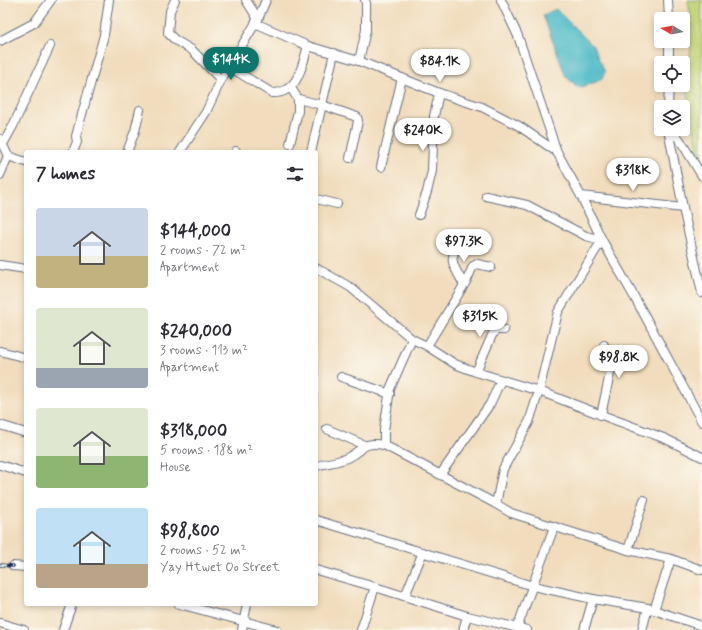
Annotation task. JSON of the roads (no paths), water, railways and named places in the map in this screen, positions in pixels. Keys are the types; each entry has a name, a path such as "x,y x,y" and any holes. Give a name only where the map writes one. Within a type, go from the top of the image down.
{"street":[{"path":"0,41 34,23 52,0"},
{"path":"74,150 77,142 76,136 104,35 109,0"},
{"path":"175,0 170,11 168,33 175,40 192,50 220,80"},
{"path":"246,0 257,21 308,46 360,61 440,93 482,107 519,126 557,152"},
{"path":"181,150 206,112 220,80 257,21 266,0"},
{"path":"360,61 366,30 365,0"},
{"path":"501,0 518,36 557,152 581,196 602,240 702,422"},
{"path":"668,0 669,12"},
{"path":"0,175 8,156 2,141 13,126 50,46"},
{"path":"228,66 272,93 280,93 291,88 299,75 308,46"},
{"path":"311,150 334,53"},
{"path":"381,167 402,78"},
{"path":"290,144 298,111 298,100 291,88"},
{"path":"419,215 432,171 434,116 440,93"},
{"path":"298,100 322,105 357,117 358,121 350,158"},
{"path":"128,150 135,131 140,110"},
{"path":"670,136 683,208 702,293"},
{"path":"676,136 702,176"},
{"path":"8,156 24,161"},
{"path":"486,196 527,204 586,236 602,240"},
{"path":"581,196 683,208"},
{"path":"318,199 337,204"},
{"path":"460,240 454,251 452,261 464,285"},
{"path":"496,504 503,470 529,422 539,391 558,312 602,240"},
{"path":"427,346 464,285 472,266 477,264 491,267"},
{"path":"0,265 24,269"},
{"path":"318,271 350,287 412,339 427,346 455,364 539,391 666,439 702,457"},
{"path":"476,372 493,333 497,330 504,330"},
{"path":"384,445 384,430 390,389 412,339"},
{"path":"601,415 612,364 604,346"},
{"path":"0,351 24,357"},
{"path":"341,377 390,394"},
{"path":"440,475 490,404 501,380"},
{"path":"0,425 24,432"},
{"path":"327,429 364,445 384,445 511,513 628,550 671,559 702,570"},
{"path":"318,466 346,459 364,445"},
{"path":"0,465 24,473"},
{"path":"628,550 644,500"},
{"path":"318,521 533,586 593,599 651,609 702,626"},
{"path":"517,628 554,527"},
{"path":"405,596 423,552"},
{"path":"642,630 671,559"},
{"path":"13,566 24,568"},
{"path":"318,571 375,586 467,616 527,630"},
{"path":"361,630 375,586"},
{"path":"584,630 593,599"},
{"path":"63,630 71,606"},
{"path":"185,606 243,626 277,630"},
{"path":"243,626 247,606"},
{"path":"464,630 467,616"},
{"path":"0,623 24,630"}],"water":[{"path":"556,9 593,46 605,72 601,80 579,88 566,77 543,15"}],"railway":[{"path":"0,565 13,566"}]}
